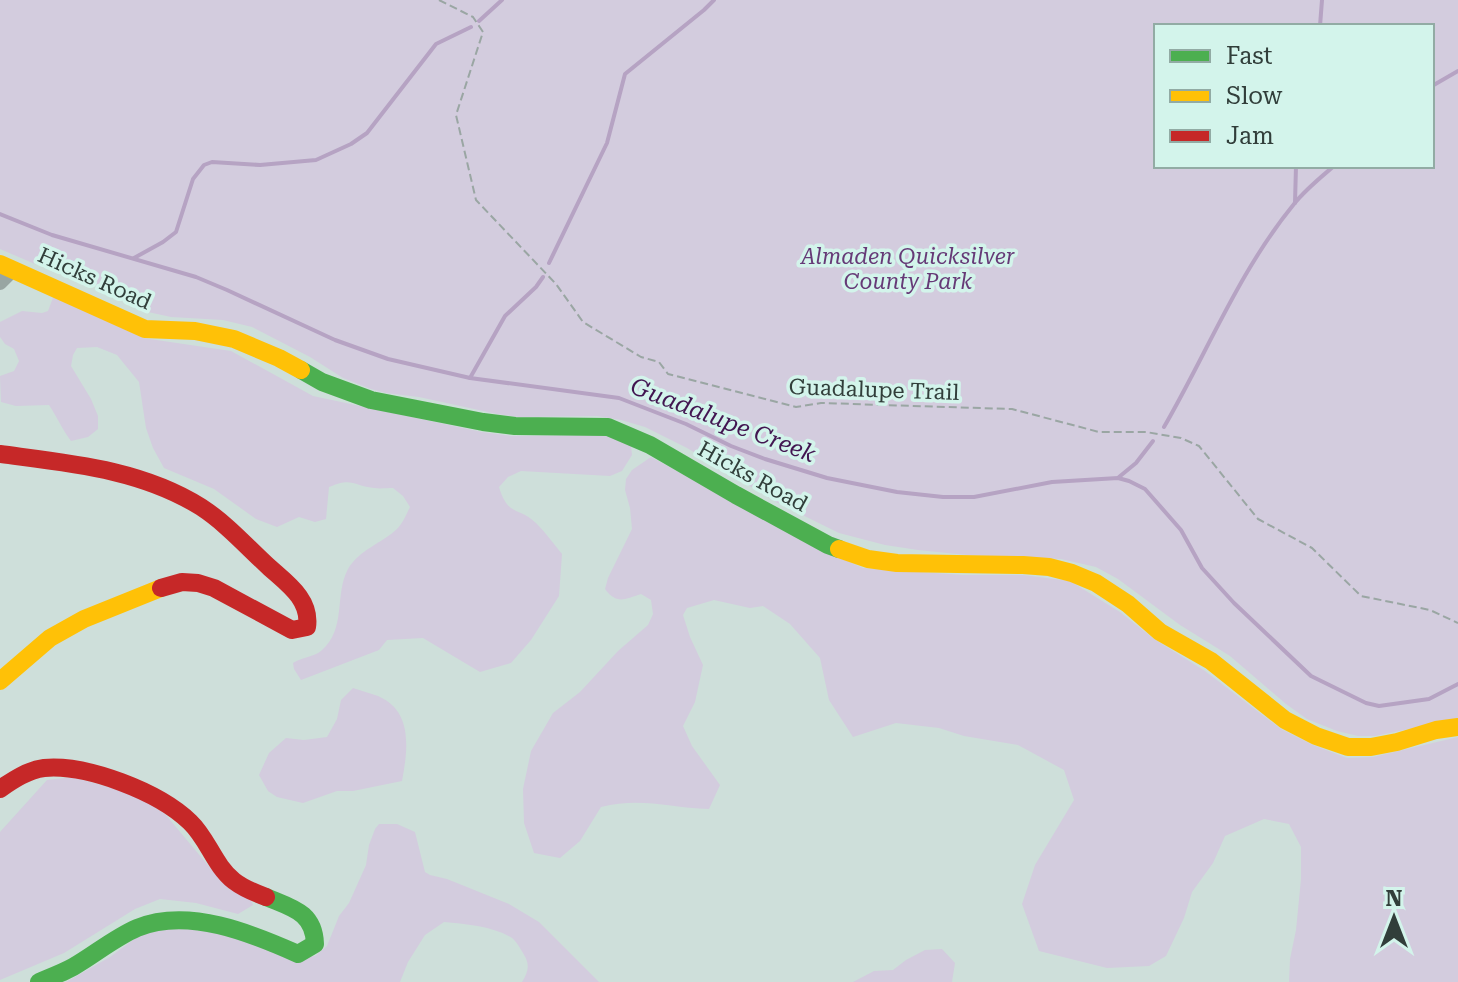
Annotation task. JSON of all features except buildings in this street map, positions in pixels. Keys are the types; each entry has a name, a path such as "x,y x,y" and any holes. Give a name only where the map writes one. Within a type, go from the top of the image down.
{"street":[{"path":"0,283 7,266"},
{"name":"Hicks Road","path":"7,266 145,329 195,331 234,339 279,358 322,382 371,400 515,426 608,427 650,445 828,545 868,559 897,563 1023,565 1072,573 1096,583 1128,604 1160,632 1211,661 1285,720 1316,736 1348,747 1371,747 1458,727"},
{"path":"0,454 116,472 162,487 198,505 224,524 295,591 308,611 307,627 292,630 214,588 182,582 151,591 84,619 50,638 0,681"},
{"path":"0,789 43,768 75,770 137,787 178,810 193,823 228,876 245,890 303,914 312,923 315,934 315,944 298,954 279,945 209,924 161,920 138,927 61,973 39,982"}],"path":[{"name":"Guadalupe Trail","path":"439,0 473,17 483,32 456,115 476,200 556,284 583,322 641,357 659,362 668,374 796,407 821,403 1012,409 1099,432 1146,432 1181,438 1199,446 1258,519 1312,548 1361,596 1430,610 1458,623"}],"green space":[{"name":"Almaden Quicksilver County Park","path":"0,0 1458,0 1458,719 1375,736 1337,731 1307,719 1230,656 1096,567 1061,559 918,550 839,533 776,502 687,448 645,427 597,416 518,417 371,389 343,378 252,327 223,320 171,317 148,312 76,276 35,264 0,249"},
{"path":"54,295 143,338 231,351 313,396 511,436 604,435 631,445 632,455 622,471 610,476 521,471 508,477 499,487 506,503 536,523 562,554 559,596 531,640 511,663 480,672 423,638 387,640 379,650 301,680 293,663 318,653 329,642 337,622 348,569 358,557 399,527 410,507 403,496 393,488 343,483 329,487 326,519 315,522 299,517 277,527 256,519 214,489 164,468 146,428 139,382 117,355 97,347 77,348 71,366 98,416 98,429 88,437 71,441 49,405 16,406 1,402 0,376 14,371 19,361 14,349 0,337 0,322 22,311 48,311"},
{"path":"651,457 824,551 863,568 963,575 1023,575 1070,581 1205,671 1281,729 1347,758 1373,757 1458,737 1458,982 1289,982 1301,879 1301,847 1289,824 1264,819 1225,836 1213,863 1192,892 1166,956 1149,966 1107,968 1039,951 1022,904 1035,865 1074,800 1064,770 1018,745 964,736 939,728 896,723 853,737 829,700 820,658 790,624 763,606 750,608 714,600 687,608 683,615 703,665 695,702 683,726 692,746 720,785 709,809 642,803 601,807 580,841 560,858 534,853 524,823 523,789 531,751 553,713 580,692 618,651 648,625 653,614 651,600 641,594 617,599 605,589 632,529 626,479 632,470"},
{"path":"353,688 389,703 403,721 406,756 402,781 353,791 337,791 303,803 277,797 268,791 259,775 269,753 286,738 304,740 327,737 337,719 341,700"},
{"path":"73,777 136,795 165,814 222,882 250,897 253,905 238,914 196,903 160,899 135,909 64,953 0,980 0,832 47,780"},
{"path":"379,824 397,824 415,832 425,872 509,904 539,922 599,982 522,982 528,964 512,938 488,928 444,922 425,935 400,982 66,982 110,957 141,934 160,927 209,930 298,958 315,956 327,946 339,916 349,903 366,865 369,845"},
{"path":"942,949 955,963 952,982 853,982 874,971 893,970 925,950"}],"waterway":[{"path":"479,21 502,0"},
{"path":"549,263 607,143 625,74 714,0"},
{"path":"1320,24 1322,0"},
{"path":"134,258 176,232 193,179 204,165 212,162 260,165 316,160 351,144 367,133 436,44 471,27"},
{"path":"1434,85 1458,71"},
{"path":"1295,203 1296,168"},
{"path":"1164,427 1224,313 1274,230 1298,199 1332,168"},
{"name":"Guadalupe Creek","path":"0,214 52,235 196,277 335,340 388,359 470,378 619,398 686,424 731,446 827,478 897,492 943,497 974,497 1052,482 1118,478 1129,481 1145,489 1181,530 1202,568 1234,603 1311,676 1366,703 1379,706 1429,699 1458,684"},
{"path":"470,378 505,316 543,277"},
{"path":"1119,477 1136,463 1153,441"}],"traffic: fast":[{"path":"301,370 322,382 371,400 483,422 515,426 608,427 650,445 839,549"},
{"path":"39,982 73,967 129,932 157,922 198,921 219,925 298,954 315,944 314,933 306,918 293,908 266,897"}],"traffic: slow":[{"path":"0,264 145,329 195,331 234,339 301,370"},
{"path":"839,549 868,559 897,563 1023,565 1072,573 1096,583 1128,604 1160,632 1211,661 1285,720 1316,736 1348,747 1371,747 1458,727"},
{"path":"0,681 50,638 84,619 161,588"}],"traffic: jam":[{"path":"0,454 104,470 178,494 228,528 297,593 305,609 307,627 292,630 214,588 198,583 182,582 161,588"},
{"path":"0,789 26,773 44,768 81,771 122,782 177,811 196,829 227,875 241,886 266,897"}]}
